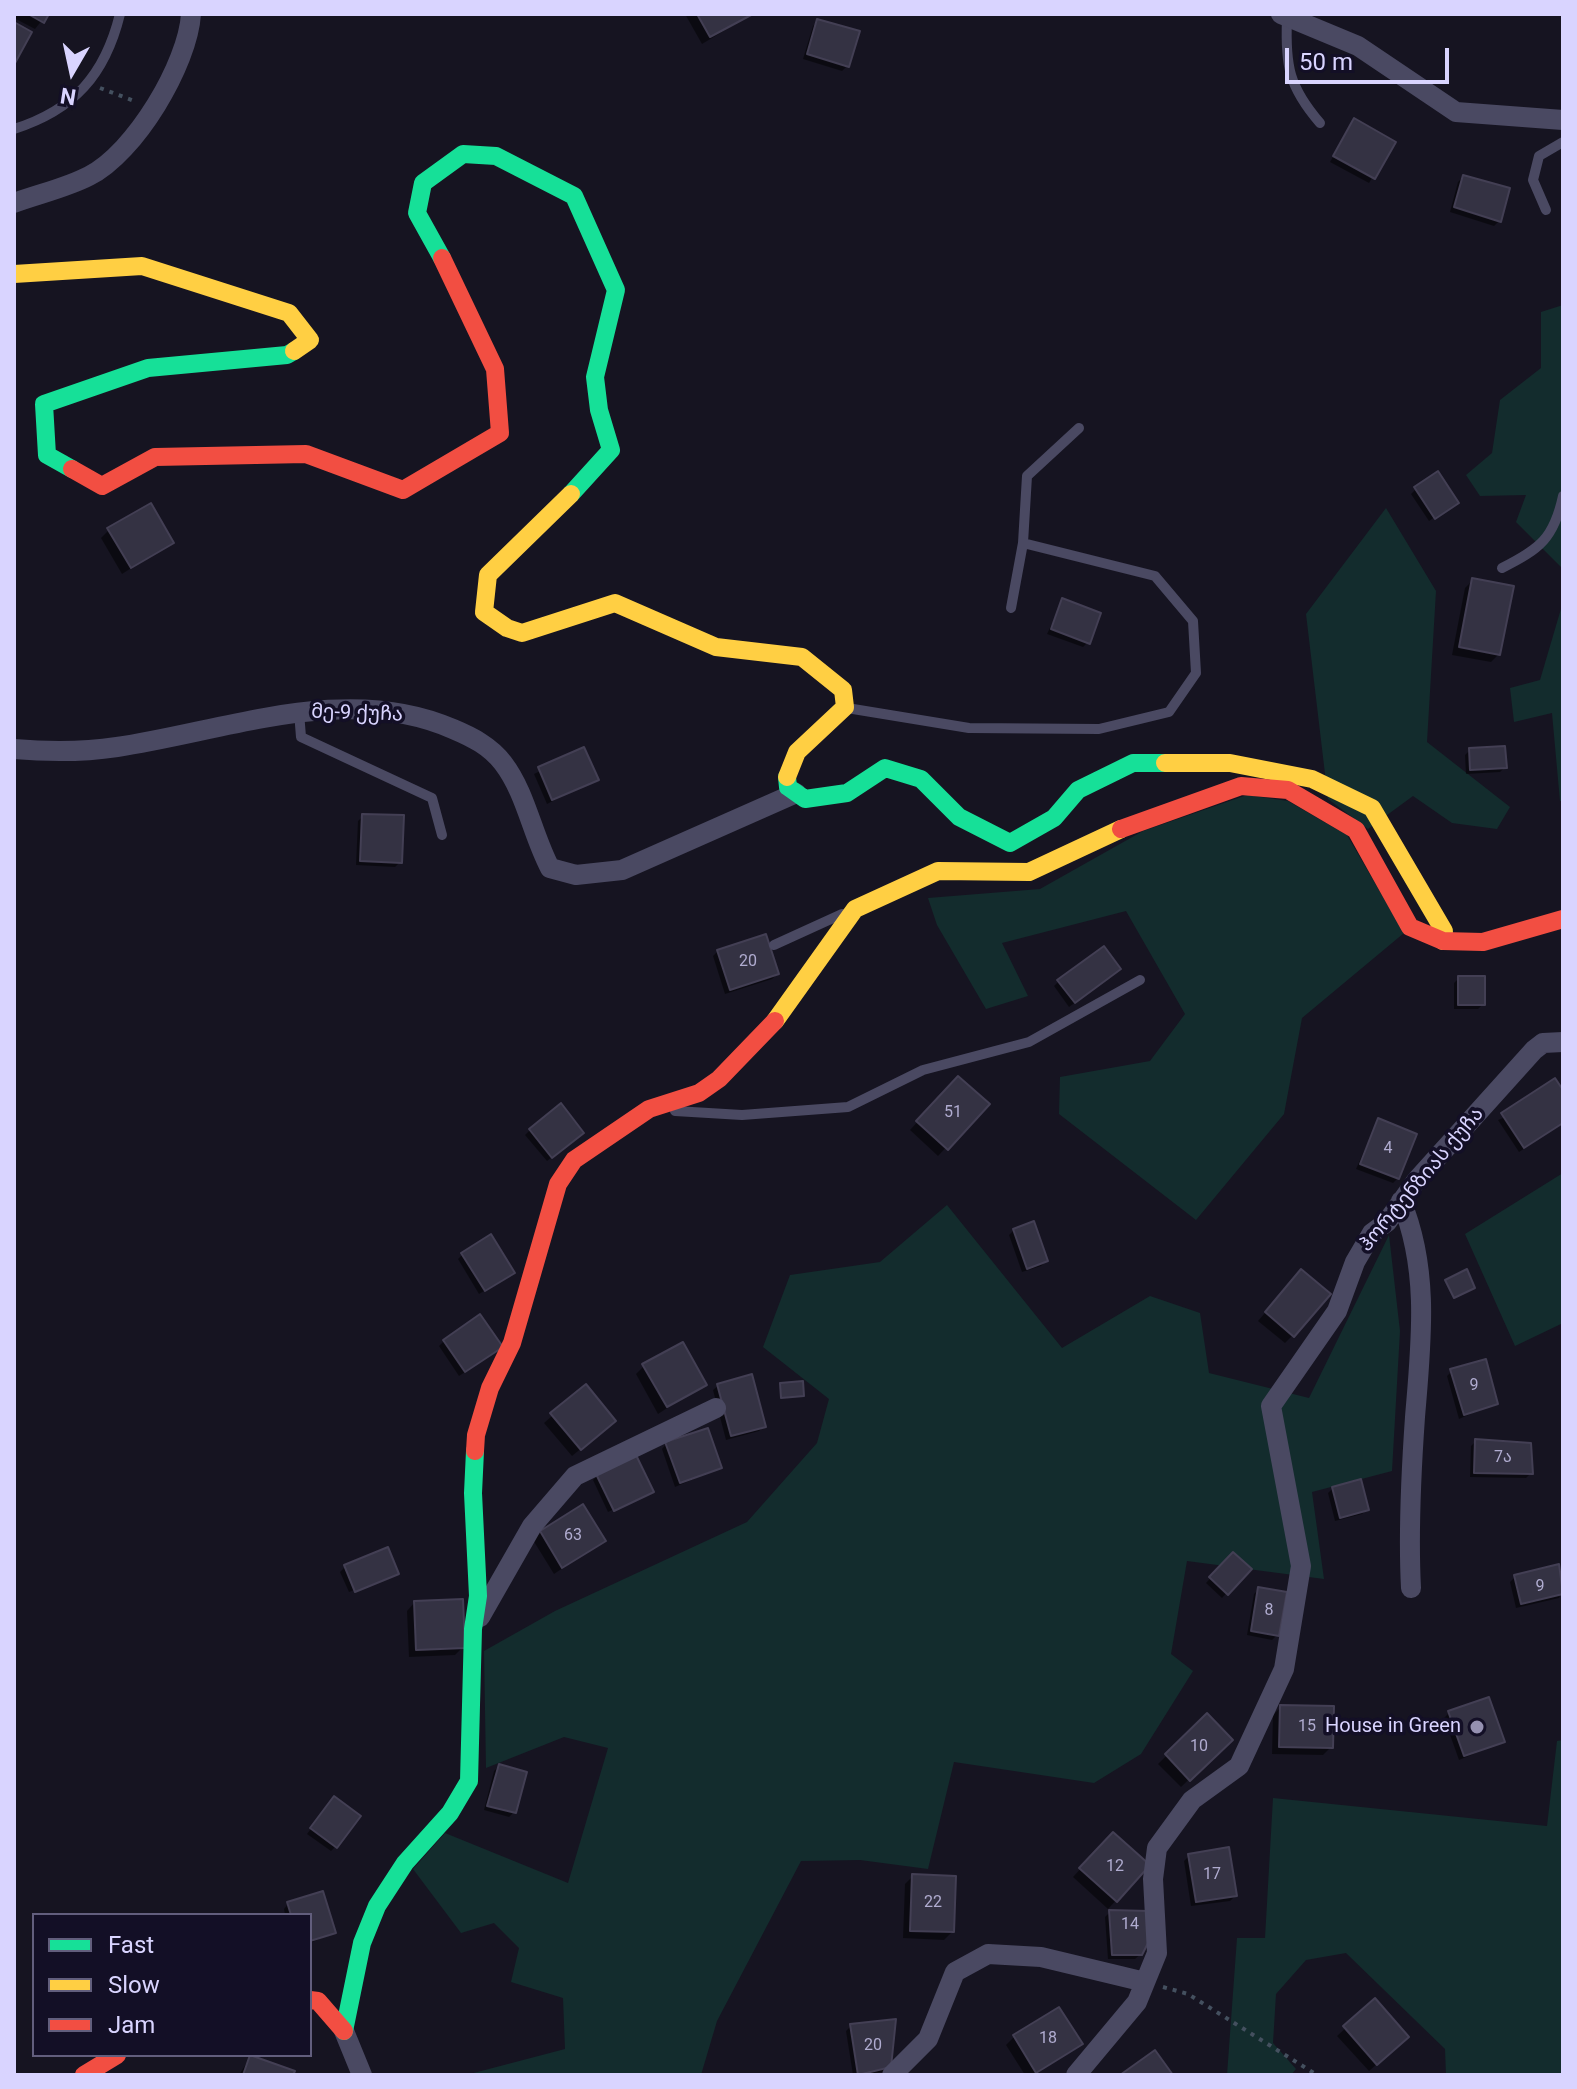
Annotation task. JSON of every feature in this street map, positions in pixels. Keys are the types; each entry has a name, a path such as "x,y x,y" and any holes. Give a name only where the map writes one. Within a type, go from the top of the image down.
{"street":[{"path":"14,203 91,176 133,139 172,77 191,14"},
{"path":"1284,17 1358,46 1456,112 1563,120"},
{"path":"14,274 142,266 289,313 310,340 287,355 148,368 44,404 47,455 102,486 155,457 306,454 403,490 500,433 495,369 461,291 417,213 423,183 463,154 496,156 574,196 616,290 595,377 599,410 611,450 556,510 488,575 484,612 522,633 615,603 716,647 802,657 843,690 845,707 834,723 794,754 785,772 788,787 805,799 847,793 885,768 921,779 959,817 1010,843 1054,818 1078,790 1133,763 1230,763 1312,779 1372,808 1444,931 1443,941"},
{"name":"მე-9 ქუჩა","path":"14,749 45,752 115,747 299,712 361,710 428,718 479,740 502,762 523,799 536,842 550,868 576,875 622,870 796,793"},
{"path":"344,2031 362,1943 377,1906 405,1863 450,1813 469,1781 473,1629 478,1596 473,1493 476,1435 490,1388 512,1343 526,1301 558,1184 574,1160 649,1109 699,1093 742,1058 774,1022 855,909 938,871 1029,872 1142,819 1241,786 1288,790 1356,830 1410,927 1443,941 1483,942 1563,919"},
{"name":"ჰორტენზიას ქუჩა","path":"1076,2075 1137,2002 1157,1953 1153,1879 1157,1848 1192,1800 1239,1766 1284,1669 1301,1566 1271,1406 1337,1311 1355,1262 1372,1233 1387,1222 1401,1201 1534,1050 1543,1043 1563,1042"},
{"path":"1401,1201 1412,1227 1422,1290 1408,1542 1411,1588"},
{"path":"473,1629 532,1526 575,1476 716,1408"},
{"path":"892,2075 928,2039 955,1972 988,1954 1041,1957 1145,1982"},
{"path":"312,2000 318,2001 344,2031 362,2075"},
{"path":"84,2075 114,2057"}],"lane":[{"path":"14,129 39,121 90,84 111,48 120,14"},
{"path":"1284,17 1286,54 1298,98 1320,123"},
{"path":"1546,210 1533,180 1539,156 1563,142"},
{"path":"1011,608 1023,543 1027,476 1079,428"},
{"path":"1502,568 1535,552 1557,524 1563,496"},
{"path":"845,707 969,728 1099,729 1169,712 1196,673 1193,621 1165,587 1155,576 1023,543"},
{"path":"299,712 301,737 432,798 442,835"},
{"path":"774,945 855,909"},
{"path":"649,1109 742,1115 848,1107 923,1070 1029,1042 1140,980"},
{"path":"1092,2075 1103,2046"}],"path":[{"path":"90,84 152,108"},
{"path":"1145,1982 1188,1994 1317,2075"}],"green space":[{"path":"1563,305 1563,569 1516,522 1526,495 1480,496 1466,475 1492,453 1500,400 1541,368 1541,312"},
{"path":"1386,508 1436,591 1427,742 1510,807 1497,829 1452,823 1413,796 1368,829 1328,799 1306,614"},
{"path":"1563,602 1563,801 1560,801 1552,713 1514,722 1510,688 1540,680"},
{"path":"1247,795 1288,801 1347,835 1404,933 1302,1018 1284,1114 1196,1220 1059,1114 1060,1077 1150,1061 1185,1014 1126,911 1002,943 1028,996 986,1009 937,925 928,898 1040,889 1143,831"},
{"path":"1563,1173 1563,1323 1515,1346 1465,1234"},
{"path":"947,1205 1062,1348 1150,1296 1200,1313 1209,1373 1309,1398 1389,1235 1400,1331 1392,1471 1312,1492 1324,1579 1187,1561 1171,1654 1193,1671 1141,1754 1094,1783 954,1762 928,1869 860,1860 801,1861 717,2021 701,2075 466,2075 565,2049 563,1998 511,1982 519,1948 494,1923 461,1933 413,1869 445,1833 568,1883 608,1748 564,1737 486,1768 484,1651 555,1611 747,1522 817,1443 829,1399 763,1347 790,1275 880,1262"},
{"path":"1563,1740 1563,2075 1446,2075 1445,2049 1346,1953 1306,1960 1276,1994 1273,2043 1296,2069 1291,2075 1227,2075 1237,1938 1265,1938 1273,1798 1547,1826 1557,1741"}],"building":[{"path":"28,14 49,14 44,23"},
{"path":"697,14 753,14 710,37"},
{"path":"817,19 860,31 849,67 807,54"},
{"path":"14,22 32,32 14,65"},
{"path":"1354,118 1396,142 1375,179 1333,156"},
{"path":"1463,175 1510,188 1501,222 1454,207"},
{"path":"1438,471 1459,503 1435,519 1414,487"},
{"path":"151,503 174,543 131,568 107,528"},
{"path":"1472,578 1514,586 1500,655 1459,647"},
{"path":"1062,598 1101,613 1090,644 1051,629"},
{"path":"1505,746 1507,768 1470,770 1469,748"},
{"path":"584,747 599,780 552,800 538,767"},
{"path":"362,814 404,815 402,863 360,861"},
{"path":"766,934 779,974 730,990 717,950"},
{"path":"1104,946 1121,969 1075,1003 1057,980"},
{"path":"1458,976 1485,976 1485,1005 1458,1005"},
{"path":"958,1076 990,1104 948,1150 916,1121"},
{"path":"1555,1078 1563,1090 1563,1123 1524,1148 1501,1113"},
{"path":"561,1103 584,1133 552,1158 529,1129"},
{"path":"1378,1118 1417,1134 1399,1179 1360,1164"},
{"path":"1034,1221 1048,1261 1027,1269 1013,1229"},
{"path":"491,1234 515,1273 485,1291 461,1253"},
{"path":"1301,1269 1331,1294 1294,1337 1265,1312"},
{"path":"1467,1269 1475,1288 1454,1298 1445,1280"},
{"path":"480,1314 503,1347 465,1372 443,1340"},
{"path":"683,1342 707,1385 667,1407 642,1364"},
{"path":"1486,1359 1498,1404 1464,1415 1450,1369"},
{"path":"752,1374 766,1427 731,1436 717,1384"},
{"path":"803,1381 804,1396 781,1398 780,1383"},
{"path":"586,1384 616,1421 581,1450 550,1413"},
{"path":"708,1428 722,1468 680,1483 665,1442"},
{"path":"1475,1439 1531,1443 1533,1474 1474,1473"},
{"path":"636,1455 654,1492 614,1511 596,1474"},
{"path":"1361,1479 1369,1510 1340,1518 1332,1487"},
{"path":"583,1504 606,1541 562,1568 540,1531"},
{"path":"388,1547 399,1574 355,1592 344,1565"},
{"path":"1233,1552 1252,1569 1228,1595 1209,1577"},
{"path":"1559,1564 1563,1594 1521,1604 1514,1575"},
{"path":"1258,1587 1287,1592 1279,1636 1251,1631"},
{"path":"463,1599 465,1648 416,1650 414,1601"},
{"name":"House in Green","path":"1489,1697 1505,1742 1464,1756 1448,1711"},
{"path":"1280,1705 1334,1706 1333,1748 1279,1747"},
{"path":"1207,1713 1233,1740 1190,1781 1165,1754"},
{"path":"499,1764 527,1772 516,1813 487,1806"},
{"path":"334,1796 361,1816 337,1848 310,1828"},
{"path":"1113,1832 1150,1865 1117,1902 1079,1868"},
{"path":"1229,1847 1237,1896 1196,1902 1188,1854"},
{"path":"912,1874 956,1876 954,1932 910,1931"},
{"path":"323,1891 336,1933 312,1940 312,1913 290,1913 287,1902"},
{"path":"1109,1910 1149,1911 1150,1939 1142,1955 1112,1955"},
{"path":"1375,1998 1409,2037 1377,2065 1343,2026"},
{"path":"1059,2007 1083,2044 1036,2073 1013,2035"},
{"path":"896,2019 891,2067 858,2075 850,2024"},
{"path":"1155,2050 1173,2075 1120,2075"},
{"path":"249,2057 295,2071 293,2075 243,2075"}],"traffic: fast":[{"path":"442,258 417,213 423,183 463,154 496,156 574,196 616,290 595,377 599,410 611,450 571,494"},
{"path":"72,469 47,455 44,404 148,368 287,355 294,351"},
{"path":"787,777 788,787 805,799 847,793 885,768 921,779 959,817 1010,843 1054,818 1078,790 1133,763 1165,763"},
{"path":"344,2031 362,1943 377,1906 405,1863 450,1813 469,1781 473,1629 478,1596 473,1493 475,1451"}],"traffic: slow":[{"path":"14,274 142,266 289,313 310,340 294,351"},
{"path":"571,494 488,575 484,612 507,628 522,633 615,603 716,647 802,657 843,690 845,707 797,752 787,777"},
{"path":"1165,763 1230,763 1312,779 1372,808 1444,931 1443,941"},
{"path":"775,1021 855,909 938,871 1029,872 1121,829"}],"traffic: jam":[{"path":"72,469 102,486 155,457 306,454 403,490 500,433 495,369 442,258"},
{"path":"1121,829 1241,786 1288,790 1356,830 1410,927 1443,941 1483,942 1563,919"},
{"path":"475,1451 476,1435 490,1388 512,1343 558,1184 574,1160 649,1109 699,1093 719,1079 775,1021"},
{"path":"312,2000 318,2001 344,2031"},
{"path":"84,2075 114,2057"}],"place":[{"name":"House in Green","path":"1477,1727"}]}
